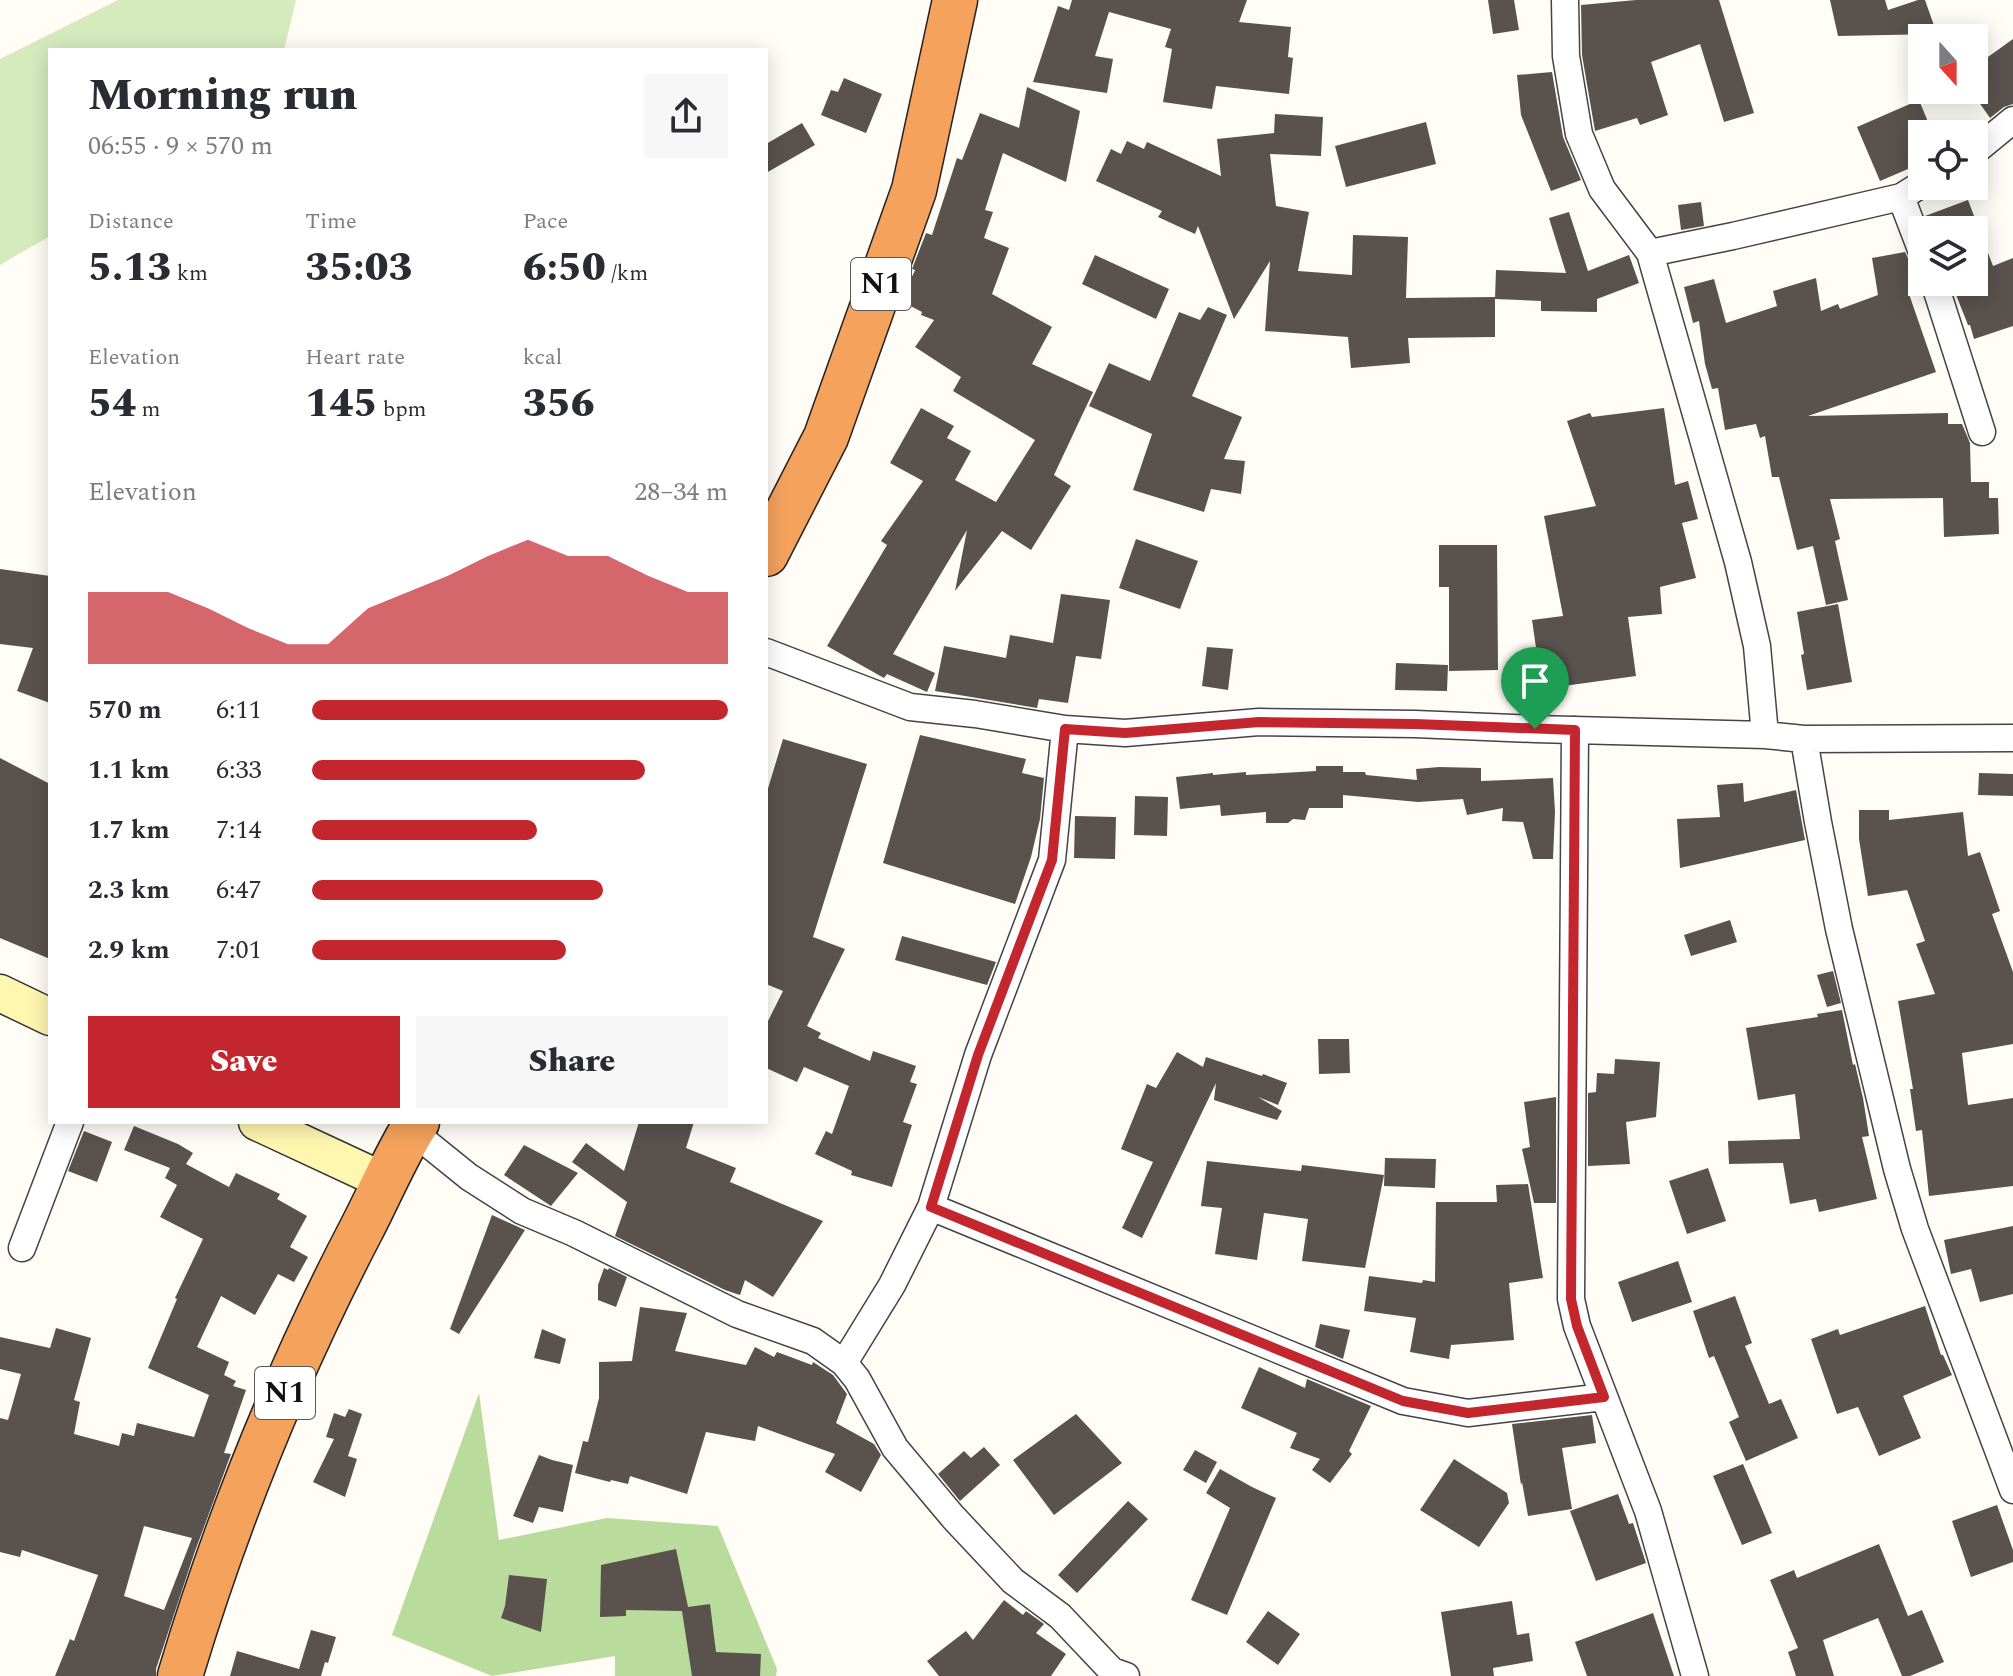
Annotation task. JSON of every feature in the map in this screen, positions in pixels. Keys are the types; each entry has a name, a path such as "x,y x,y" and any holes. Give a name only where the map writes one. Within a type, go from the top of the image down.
{"highway":[{"name":"N1","path":"768,550 826,437 914,190 955,0"},
{"name":"N1","path":"180,1676 251,1470 327,1296 414,1126"}],"street":[{"path":"1565,0 1566,56 1579,134 1602,189 1650,253 1741,576 1757,646 1765,735"},
{"path":"1988,141 2013,120"},
{"path":"1650,253 1747,233 1908,192"},
{"path":"1938,296 1982,432"},
{"path":"768,653 910,707 1065,729 1125,733 1274,722 1765,735 1804,739 2013,738"},
{"path":"844,1363 892,1285 931,1207 978,1055 1052,860 1065,729"},
{"path":"1575,730 1571,1299 1577,1326 1648,1511 1695,1676"},
{"path":"1804,739 1839,929 1897,1169 1915,1229 2013,1490"},
{"path":"0,993 48,1016"},
{"path":"22,1248 69,1124"},
{"path":"261,1124 386,1182"},
{"path":"414,1126 469,1177 522,1211 574,1233 737,1314 813,1341 844,1363 857,1379 895,1448 953,1517 1013,1581 1060,1616 1115,1674"},
{"path":"931,1207 1403,1401 1468,1413 1604,1397"}],"green space":[{"path":"118,0 296,0 284,48 48,48 48,237 0,265 0,59"},
{"path":"479,1393 499,1540 607,1518 718,1526 777,1669 776,1676 615,1676 615,1656 492,1676 392,1635"}],"building":[{"path":"1072,0 1247,0 1239,22 1291,27 1288,57 1293,58 1289,94 1216,86 1212,109 1163,102 1172,49 1165,47 1171,29 1109,12 1095,56 1113,59 1107,93 1033,82 1058,6 1069,10"},
{"path":"1488,0 1514,0 1519,30 1493,34"},
{"path":"1636,0 1719,0 1754,113 1724,122 1700,44 1651,62 1668,115 1640,125 1637,118 1595,131 1582,55 1581,5"},
{"path":"1830,0 1885,0 1888,10 1925,0 1933,24 1908,24 1908,35 1838,36"},
{"path":"2013,39 2013,104 1990,118 1980,104 1988,104 1988,57"},
{"path":"1552,72 1563,137 1581,180 1551,191 1521,115 1517,75"},
{"path":"844,78 882,94 866,133 821,115 831,90 838,92"},
{"path":"1027,87 1080,111 1066,182 1003,153 985,210 993,212 984,238 1009,248 992,294 1052,327 1032,364 1093,392 1054,475 1071,486 1031,550 1002,531 955,591 967,530 893,654 935,673 927,692 887,674 884,678 827,646 887,545 881,541 923,481 890,463 921,408 954,426 947,438 971,451 955,480 996,502 1035,440 953,391 961,377 915,347 934,320 901,301 915,270 912,269 926,233 932,235 957,158 962,160 980,113 1019,128"},
{"path":"1910,104 1921,104 1927,120 1908,120 1908,169 1880,181 1857,127"},
{"path":"1275,114 1323,117 1321,156 1270,154 1276,206 1309,212 1298,271 1352,275 1353,235 1408,237 1406,298 1495,297 1495,337 1408,338 1410,363 1351,368 1348,337 1265,331 1270,261 1234,319 1198,226 1195,234 1158,217 1162,211 1096,181 1111,149 1121,154 1127,141 1144,149 1147,142 1221,176 1217,139 1274,133"},
{"path":"1426,122 1436,164 1346,187 1335,146"},
{"path":"802,123 815,145 768,172 768,143"},
{"path":"1968,200 1974,216 1925,216"},
{"path":"1701,202 1704,226 1681,230 1678,205"},
{"path":"1569,212 1588,271 1629,255 1639,283 1597,299 1597,312 1541,311 1541,301 1495,299 1496,270 1566,273 1549,218"},
{"path":"1905,252 1908,258 1908,296 1936,372 1808,416 1948,413 1948,424 1962,424 1970,443 1971,482 1989,482 1989,498 1998,498 1999,534 1944,537 1943,498 1830,499 1840,539 1835,541 1848,600 1826,605 1813,546 1797,550 1779,477 1772,477 1765,436 1760,438 1756,424 1725,430 1718,388 1712,389 1705,364 1699,321 1693,323 1684,287 1714,279 1726,323 1777,306 1773,291 1816,278 1821,311 1838,304 1840,309 1878,295 1872,258"},
{"path":"1988,253 1993,266 2013,258 2013,326 1974,339 1957,296 1988,296"},
{"path":"1095,255 1169,289 1156,319 1082,284"},
{"path":"1208,307 1227,315 1192,396 1242,417 1224,459 1245,461 1241,494 1211,489 1204,512 1133,490 1152,434 1089,406 1109,363 1150,381 1179,312 1200,320"},
{"path":"1664,408 1675,485 1688,481 1698,519 1682,523 1696,578 1660,587 1662,614 1628,617 1636,676 1542,689 1532,620 1563,616 1544,516 1596,506 1567,421 1590,413 1592,417"},
{"path":"1136,539 1198,561 1180,609 1119,588"},
{"path":"1439,545 1497,545 1498,670 1449,671 1449,587 1439,587"},
{"path":"0,569 48,576 48,702 17,691 33,648 0,644"},
{"path":"1061,594 1110,600 1101,659 1076,656 1068,703 1039,699 1037,708 935,691 944,646 1006,658 1010,635 1053,643"},
{"path":"1838,604 1852,682 1807,690 1797,612"},
{"path":"1207,647 1233,649 1228,690 1202,686"},
{"path":"1396,663 1448,665 1447,691 1395,690"},
{"path":"920,735 1026,759 1022,773 1044,778 1040,819 1015,904 883,863"},
{"path":"783,739 867,764 813,937 845,949 807,1026 821,1033 818,1038 870,1061 873,1051 916,1066 910,1082 917,1084 903,1122 912,1125 892,1187 851,1175 852,1171 815,1154 826,1131 832,1134 849,1086 804,1067 797,1082 768,1069 768,1021 783,991 768,985 768,788"},
{"path":"0,758 48,783 48,958 0,938"},
{"path":"1316,766 1343,766 1343,772 1417,780 1416,769 1439,767 1481,768 1481,781 1553,778 1553,859 1533,859 1523,822 1502,821 1503,808 1467,815 1463,799 1418,802 1343,795 1343,808 1309,808 1305,820 1293,819 1288,823 1266,823 1266,812 1221,816 1220,805 1180,809 1176,777 1213,773 1246,772 1246,775 1316,771"},
{"path":"1979,773 2013,774 2013,796 1978,795"},
{"path":"1743,783 1744,802 1796,790 1805,840 1680,868 1677,819 1720,817 1717,785"},
{"path":"1135,796 1168,797 1167,836 1134,835"},
{"path":"1859,810 1889,810 1889,820 1963,812 1968,856 1980,852 2000,911 1992,914 2013,972 2013,1044 1962,1053 1968,1105 2013,1098 2013,1186 1929,1196 1922,1130 1916,1131 1910,1089 1913,1089 1898,1001 1935,994 1916,944 1925,941 1907,890 1868,896 1859,839"},
{"path":"1075,816 1116,817 1115,859 1074,858"},
{"path":"1730,920 1737,942 1691,956 1684,935"},
{"path":"902,936 996,962 987,985 895,960"},
{"path":"1833,971 1841,1003 1827,1007 1817,975"},
{"path":"1842,1010 1863,1098 1869,1136 1862,1137 1877,1199 1819,1212 1816,1199 1790,1204 1783,1163 1729,1164 1728,1141 1800,1139 1795,1094 1758,1100 1746,1028 1818,1017 1817,1014"},
{"path":"1318,1039 1349,1039 1350,1073 1319,1074"},
{"path":"1177,1052 1203,1067 1206,1057 1287,1083 1278,1105 1258,1097 1282,1111 1277,1120 1214,1100 1216,1083 1142,1238 1122,1228 1153,1162 1121,1149 1147,1084 1156,1088"},
{"path":"1615,1059 1660,1062 1656,1117 1626,1122 1630,1164 1588,1166 1588,1093 1596,1092 1597,1073 1614,1074"},
{"path":"1556,1097 1556,1203 1534,1203 1522,1149 1530,1147 1524,1102"},
{"path":"638,1124 693,1124 686,1148 736,1168 730,1182 823,1221 773,1297 745,1280 740,1295 615,1236 627,1202 572,1162 586,1143 624,1171"},
{"path":"134,1126 193,1153 186,1164 229,1187 236,1173 280,1194 277,1199 307,1216 290,1247 308,1257 294,1282 278,1274 255,1315 221,1296 197,1347 229,1362 224,1375 236,1381 233,1386 246,1390 224,1453 231,1454 194,1554 156,1676 55,1676 70,1639 74,1641 98,1575 22,1550 20,1557 0,1552 0,1418 8,1420 21,1374 0,1369 0,1337 50,1348 56,1328 91,1338 74,1400 80,1402 74,1434 119,1446 122,1433 134,1436 137,1423 194,1437 209,1395 148,1368 175,1298 203,1239 160,1217 177,1185 165,1178 170,1168 124,1150","holes":["144,1526 192,1538 164,1610 124,1596"]},
{"path":"84,1131 112,1142 97,1182 68,1171"},
{"path":"524,1145 578,1173 551,1206 504,1175"},
{"path":"1385,1158 1436,1159 1435,1188 1384,1186"},
{"path":"1207,1161 1301,1171 1302,1165 1384,1175 1365,1268 1302,1261 1308,1219 1264,1213 1257,1260 1215,1254 1222,1208 1201,1206"},
{"path":"1708,1168 1726,1221 1687,1234 1669,1181"},
{"path":"1528,1184 1543,1278 1509,1283 1514,1340 1451,1345 1449,1359 1410,1352 1416,1318 1364,1311 1369,1276 1435,1282 1436,1202 1497,1202 1496,1185"},
{"path":"492,1215 525,1230 459,1334 450,1329"},
{"path":"2013,1226 2013,1294 1980,1302 1971,1269 1951,1274 1944,1240"},
{"path":"1678,1261 1692,1302 1632,1322 1618,1282"},
{"path":"604,1268 627,1277 616,1307 598,1300 598,1285"},
{"path":"1735,1296 1752,1343 1745,1346 1769,1404 1781,1399 1798,1438 1746,1461 1729,1422 1739,1417 1714,1356 1709,1358 1693,1311"},
{"path":"1925,1306 1941,1355 1952,1375 1903,1396 1921,1438 1879,1456 1858,1407 1837,1414 1811,1339 1838,1329 1840,1335"},
{"path":"640,1307 687,1313 675,1351 746,1365 755,1347 774,1357 777,1352 812,1365 813,1362 833,1375 847,1394 836,1423 874,1444 881,1455 861,1492 825,1472 835,1454 758,1426 755,1441 706,1432 687,1494 630,1476 628,1484 575,1473 583,1441 588,1442 599,1398 599,1362 632,1361"},
{"path":"1320,1324 1350,1330 1343,1359 1315,1347"},
{"path":"542,1329 566,1339 560,1364 534,1358"},
{"path":"1259,1367 1305,1388 1307,1379 1371,1406 1349,1451 1352,1454 1330,1483 1312,1470 1320,1459 1290,1448 1297,1433 1241,1408"},
{"path":"349,1409 362,1414 348,1456 357,1459 345,1497 313,1482 334,1439 326,1437 334,1413 345,1417"},
{"path":"1076,1414 1122,1463 1054,1515 1013,1460"},
{"path":"1592,1415 1596,1443 1562,1448 1572,1509 1528,1516 1512,1424"},
{"path":"984,1447 1000,1465 960,1501 938,1474 964,1451 971,1458"},
{"path":"1195,1450 1217,1462 1206,1483 1183,1470"},
{"path":"539,1455 573,1465 563,1512 539,1507 533,1523 513,1516"},
{"path":"1454,1459 1507,1493 1509,1503 1479,1547 1420,1510"},
{"path":"1743,1464 1772,1533 1742,1545 1713,1476"},
{"path":"1220,1469 1276,1498 1227,1615 1191,1600 1230,1508 1206,1493"},
{"path":"1618,1494 1629,1524 1633,1523 1646,1563 1596,1581 1570,1511"},
{"path":"1128,1501 1148,1519 1077,1593 1058,1575"},
{"path":"1997,1505 2013,1550 2013,1562 1971,1577 1952,1521"},
{"path":"1879,1544 1908,1616 1922,1610 1944,1662 1910,1676 1902,1676 1878,1618 1823,1640 1834,1676 1796,1676 1788,1652 1798,1648 1770,1580 1794,1570 1797,1578"},
{"path":"676,1549 688,1607 710,1604 716,1652 761,1654 760,1676 692,1676 682,1611 626,1610 626,1616 600,1617 601,1565"},
{"path":"509,1575 547,1579 541,1632 501,1618"},
{"path":"1004,1600 1023,1615 1026,1611 1044,1624 1036,1633 1066,1654 1051,1676 939,1676 927,1661 966,1631 973,1640"},
{"path":"1512,1601 1517,1635 1529,1633 1533,1661 1493,1668 1494,1676 1451,1676 1441,1612"},
{"path":"1268,1611 1300,1634 1278,1665 1246,1642"},
{"path":"1653,1613 1674,1676 1587,1676 1575,1642"},
{"path":"311,1630 336,1637 321,1676 230,1676 237,1651 299,1669"}],"route":[{"path":"1259,722 1535,729 1575,730 1571,1299 1577,1326 1604,1397 1468,1413 1403,1401 931,1207 978,1055 1052,860 1065,729 1125,733 1259,722"}]}
